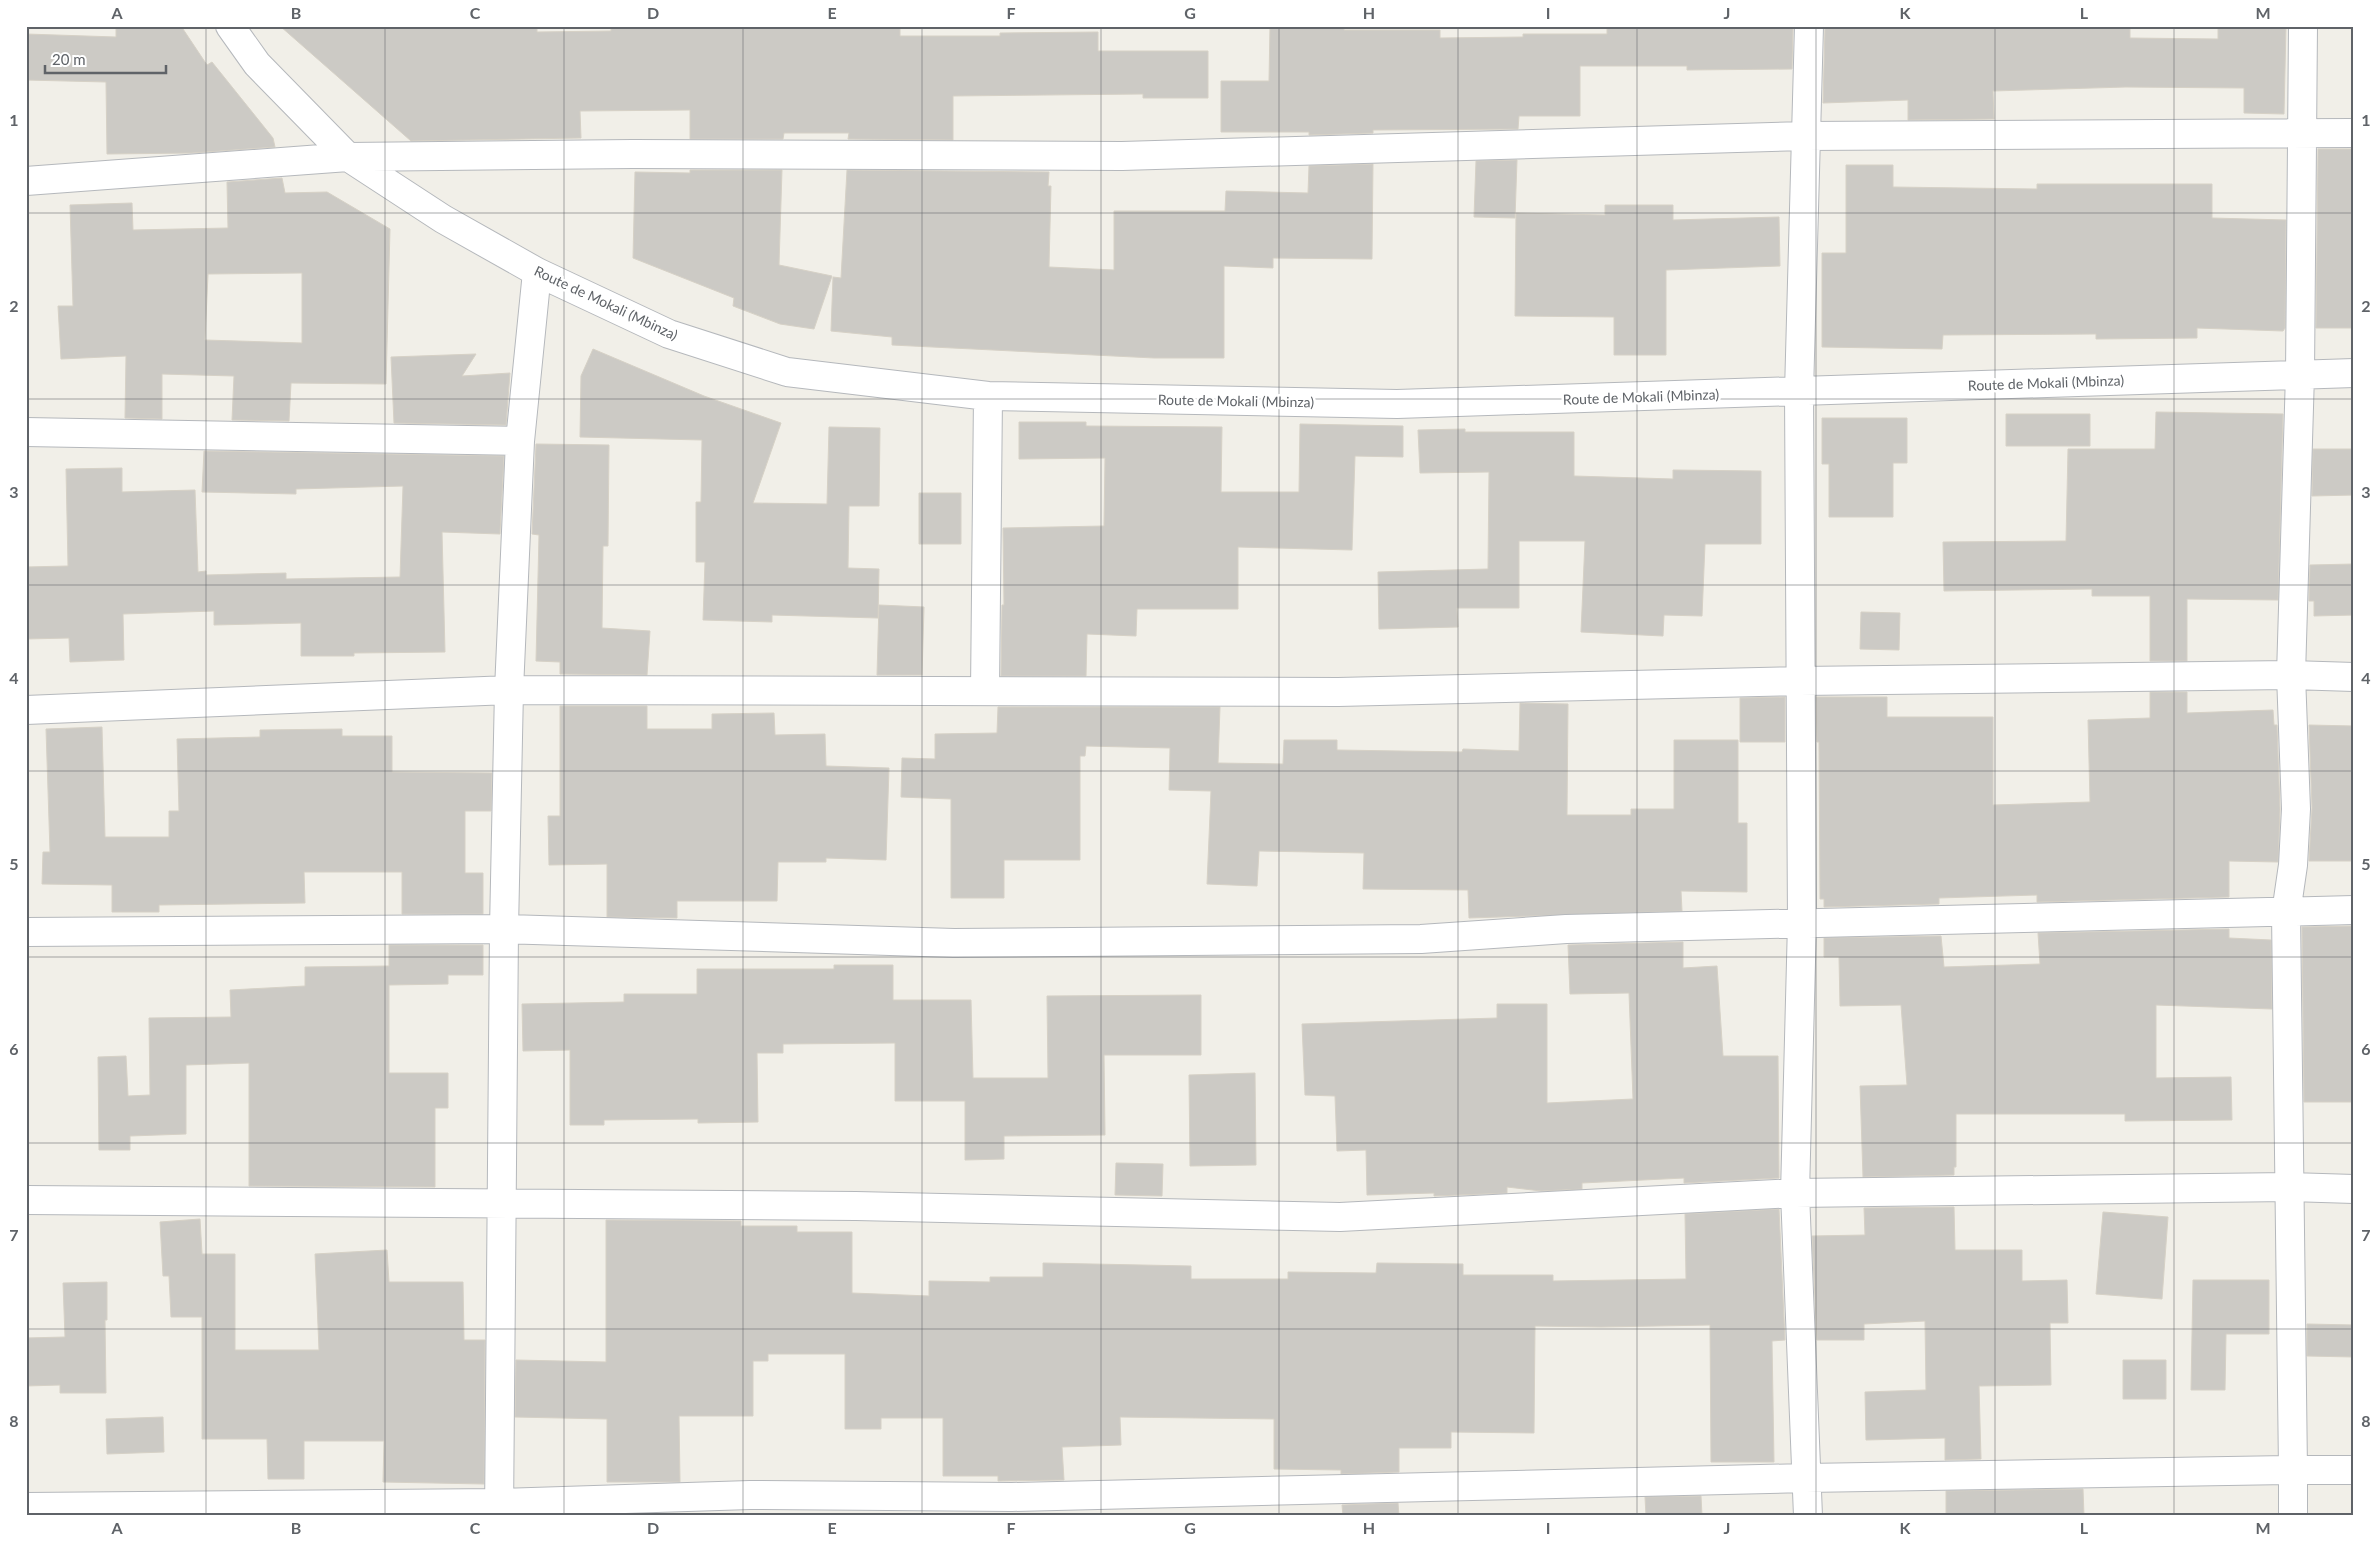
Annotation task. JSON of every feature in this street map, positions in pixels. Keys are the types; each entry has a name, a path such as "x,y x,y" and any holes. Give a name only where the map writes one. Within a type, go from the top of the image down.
{"street":[{"name":"Route de Mokali (Mbinza)","path":"230,26 257,64 348,157 443,219 537,272 669,334 787,372 988,396 1397,404 2354,373"},
{"path":"1808,1516 1795,1193 1802,923 1799,392 1809,26"},
{"path":"2293,1516 2286,912 2293,865 2296,809 2291,675 2300,374 2303,26"},
{"path":"26,181 348,157 633,154 1122,156 1805,136 2354,133"},
{"path":"499,1509 504,929 509,690 520,440 537,272"},
{"path":"985,691 988,396"},
{"path":"26,432 520,440"},
{"path":"26,710 509,690 1338,692 1800,681 2291,675 2354,677"},
{"path":"26,932 504,929 964,943 1421,939 1566,929 2354,910"},
{"path":"26,1200 856,1206 1340,1217 1795,1193 2290,1187 2354,1189"},
{"path":"26,1507 499,1509 750,1495 1012,1497 1806,1478 2354,1470"}],"building":[{"path":"116,26 181,26 207,65 212,62 273,138 275,147 192,153 107,154 106,82 26,80 26,34 116,37"},
{"path":"280,26 537,26 537,32 611,31 611,26 900,26 900,36 1000,36 1000,33 1098,32 1098,51 1208,51 1208,98 1143,98 1143,94 953,96 953,140 848,139 849,133 784,133 783,139 690,139 690,110 580,111 581,138 411,141"},
{"path":"1270,26 1344,26 1344,30 1440,30 1440,38 1523,37 1523,34 1607,34 1607,26 1789,26 1789,28 1793,28 1792,69 1687,70 1687,66 1580,66 1580,116 1519,116 1518,129 1373,130 1373,133 1309,135 1309,132 1221,132 1221,81 1269,81"},
{"path":"2130,26 2130,38 2218,39 2218,26 2286,26 2284,114 2244,113 2244,88 2126,87 1993,91 1994,119 1908,120 1908,100 1823,103 1825,27"},
{"path":"2318,149 2354,149 2354,328 2316,328"},
{"path":"1517,160 1515,218 1474,217 1476,161"},
{"path":"1373,164 1372,259 1273,258 1273,268 1224,266 1224,358 1154,358 892,345 892,337 831,331 833,277 841,278 847,170 1049,172 1048,186 1051,186 1049,267 1114,270 1114,211 1225,211 1226,191 1308,193 1309,166"},
{"path":"1846,165 1893,165 1893,187 2037,189 2037,184 2212,184 2212,218 2286,220 2285,328 2283,331 2197,328 2197,338 2096,339 2096,334 1943,335 1942,349 1822,347 1822,253 1846,253"},
{"path":"690,170 782,170 779,265 832,276 814,329 780,324 733,306 734,298 633,258 635,172 690,173"},
{"path":"282,178 285,193 327,192 390,229 386,384 291,383 289,421 232,420 234,376 162,374 162,419 125,418 126,356 61,359 58,306 73,306 70,205 132,203 133,230 228,228 227,182","holes":["302,273 302,343 205,340 208,274"]},
{"path":"1605,205 1673,205 1673,220 1779,217 1780,266 1666,270 1666,355 1614,355 1614,317 1515,316 1516,213 1605,215"},
{"path":"593,349 704,396 781,423 753,503 827,504 829,427 880,428 879,506 849,506 848,568 879,569 878,618 772,615 772,622 703,620 705,562 696,562 696,502 701,502 702,440 580,437 581,376"},
{"path":"476,354 462,376 510,373 506,425 394,423 391,357"},
{"path":"2156,412 2283,414 2278,600 2187,599 2187,661 2150,661 2150,596 2092,596 2092,589 1944,591 1943,542 2066,541 2068,449 2155,449"},
{"path":"2006,414 2090,414 2090,446 2006,446"},
{"path":"1822,418 1907,418 1907,463 1893,463 1893,517 1829,517 1829,464 1822,464"},
{"path":"1019,422 1086,422 1086,426 1222,427 1221,492 1299,492 1300,424 1403,426 1403,457 1355,456 1352,550 1238,547 1238,609 1137,609 1136,636 1087,634 1086,676 1001,676 1002,605 1004,605 1003,528 1104,526 1105,458 1019,459"},
{"path":"1465,429 1465,432 1574,432 1574,476 1673,479 1673,470 1761,471 1761,544 1705,544 1702,616 1664,615 1663,636 1581,632 1585,541 1519,541 1519,608 1457,608 1458,627 1379,629 1378,572 1488,569 1489,472 1420,473 1418,430"},
{"path":"536,444 609,445 608,546 603,546 602,628 650,631 647,675 560,674 560,662 536,661 539,535 532,534"},
{"path":"2313,449 2354,449 2354,495 2312,496"},
{"path":"204,451 504,456 500,534 442,532 445,652 354,653 354,656 301,656 301,623 214,625 214,611 123,614 124,660 70,662 69,638 26,639 26,567 68,566 66,469 122,468 122,492 195,490 198,572 206,571 206,575 286,573 286,579 400,577 403,486 296,489 296,494 202,492"},
{"path":"919,493 961,493 961,544 919,544"},
{"path":"2354,564 2354,615 2314,616 2314,601 2309,601 2310,565"},
{"path":"879,605 924,607 922,675 877,675"},
{"path":"1861,612 1900,613 1899,650 1860,649"},
{"path":"2150,692 2187,692 2187,713 2273,710 2274,725 2277,725 2280,809 2278,862 2229,861 2229,897 2037,902 2037,895 1939,898 1939,904 1824,907 1824,899 1820,899 1819,742 1817,742 1816,697 1887,697 1887,717 1993,717 1993,805 2090,802 2088,720 2150,718"},
{"path":"1785,697 1785,742 1740,742 1740,698"},
{"path":"1520,703 1568,704 1567,815 1631,815 1631,809 1674,809 1674,740 1738,740 1738,823 1747,823 1747,892 1681,891 1682,911 1469,918 1468,890 1363,889 1364,853 1259,851 1257,886 1207,884 1211,791 1169,790 1170,748 1086,746 1085,756 1080,756 1080,860 1004,860 1004,898 951,898 951,799 901,797 902,758 935,759 935,734 997,733 998,707 1220,707 1218,763 1283,764 1284,740 1337,740 1337,750 1462,752 1463,749 1519,751"},
{"path":"560,706 647,706 647,729 712,729 712,714 774,713 775,735 825,734 826,766 889,768 886,860 826,858 826,862 778,862 777,901 677,901 677,918 607,917 607,864 549,865 548,816 560,816"},
{"path":"2309,725 2354,726 2354,861 2309,861 2312,808"},
{"path":"102,727 105,837 169,837 169,811 179,811 177,739 260,737 260,730 342,729 342,736 392,736 392,772 492,773 491,811 465,811 465,873 483,873 483,914 402,914 402,872 304,872 305,903 159,905 159,912 112,912 112,885 42,884 43,852 50,852 46,729"},
{"path":"2354,926 2354,1102 2304,1102 2302,927"},
{"path":"2229,929 2229,938 2271,940 2272,1009 2156,1005 2156,1078 2231,1077 2232,1120 2125,1121 2125,1114 1956,1114 1956,1167 1954,1167 1954,1175 1863,1177 1860,1086 1907,1085 1901,1005 1840,1006 1839,957 1824,957 1824,938 1941,936 1944,967 2040,964 2038,933"},
{"path":"1683,942 1683,968 1717,966 1723,1056 1778,1056 1779,1178 1684,1183 1684,1178 1582,1183 1582,1189 1541,1191 1507,1187 1507,1193 1434,1196 1434,1193 1367,1195 1366,1150 1337,1151 1335,1096 1305,1095 1302,1024 1497,1018 1497,1004 1547,1004 1547,1103 1633,1099 1629,993 1570,994 1568,945"},
{"path":"389,945 483,945 483,975 448,975 448,984 389,985 389,1073 448,1073 448,1108 435,1108 435,1187 249,1186 249,1063 186,1065 186,1134 130,1136 130,1150 99,1150 98,1057 126,1056 128,1096 150,1095 149,1018 231,1017 230,990 305,986 305,967 389,966"},
{"path":"834,965 893,965 893,1000 971,1000 973,1078 1048,1078 1047,996 1201,995 1201,1055 1104,1055 1105,1135 1004,1136 1004,1159 965,1160 965,1101 895,1101 895,1043 783,1044 783,1053 757,1053 758,1122 698,1123 698,1119 604,1120 604,1125 570,1125 570,1050 523,1051 522,1004 624,1002 624,994 697,994 697,969 834,969"},
{"path":"1255,1073 1256,1165 1190,1166 1189,1075"},
{"path":"1116,1163 1163,1164 1162,1196 1115,1195"},
{"path":"1954,1207 1955,1250 2022,1250 2022,1281 2067,1280 2068,1323 2050,1323 2051,1385 1979,1386 1981,1459 1945,1460 1945,1438 1866,1440 1865,1392 1926,1390 1925,1321 1864,1324 1864,1340 1817,1340 1812,1236 1865,1235 1864,1208"},
{"path":"1779,1209 1785,1340 1772,1341 1774,1462 1711,1462 1710,1325 1535,1326 1534,1433 1451,1432 1451,1448 1399,1448 1399,1472 1341,1474 1341,1470 1274,1469 1274,1419 1120,1417 1121,1445 1062,1447 1064,1480 998,1481 998,1476 943,1476 943,1418 881,1418 881,1429 845,1429 845,1354 768,1354 768,1361 753,1361 753,1416 679,1416 680,1482 607,1482 607,1419 515,1417 516,1360 606,1362 606,1220 741,1221 741,1226 797,1226 797,1232 852,1232 852,1293 929,1296 929,1281 990,1282 990,1277 1043,1277 1043,1263 1191,1266 1191,1279 1288,1279 1288,1272 1376,1273 1377,1263 1463,1264 1463,1275 1553,1275 1553,1281 1686,1279 1685,1214"},
{"path":"2103,1212 2168,1217 2162,1299 2096,1294"},
{"path":"200,1219 202,1254 235,1254 235,1350 319,1350 315,1254 387,1250 389,1282 463,1282 464,1340 485,1340 484,1484 383,1482 384,1441 304,1441 304,1479 268,1479 267,1439 202,1439 202,1317 171,1317 169,1276 163,1276 160,1222"},
{"path":"2193,1280 2269,1280 2269,1334 2226,1334 2225,1390 2191,1390"},
{"path":"107,1282 107,1320 105,1320 106,1393 60,1393 60,1385 26,1386 26,1338 65,1337 63,1283"},
{"path":"2307,1324 2354,1325 2354,1357 2307,1356"},
{"path":"2123,1360 2166,1360 2166,1399 2123,1399"},
{"path":"163,1417 164,1452 107,1454 106,1419"},
{"path":"2083,1489 2084,1516 1946,1516 1946,1491"},
{"path":"1701,1496 1702,1516 1646,1516 1645,1497"},
{"path":"1398,1503 1399,1516 1343,1516 1342,1505"}]}
